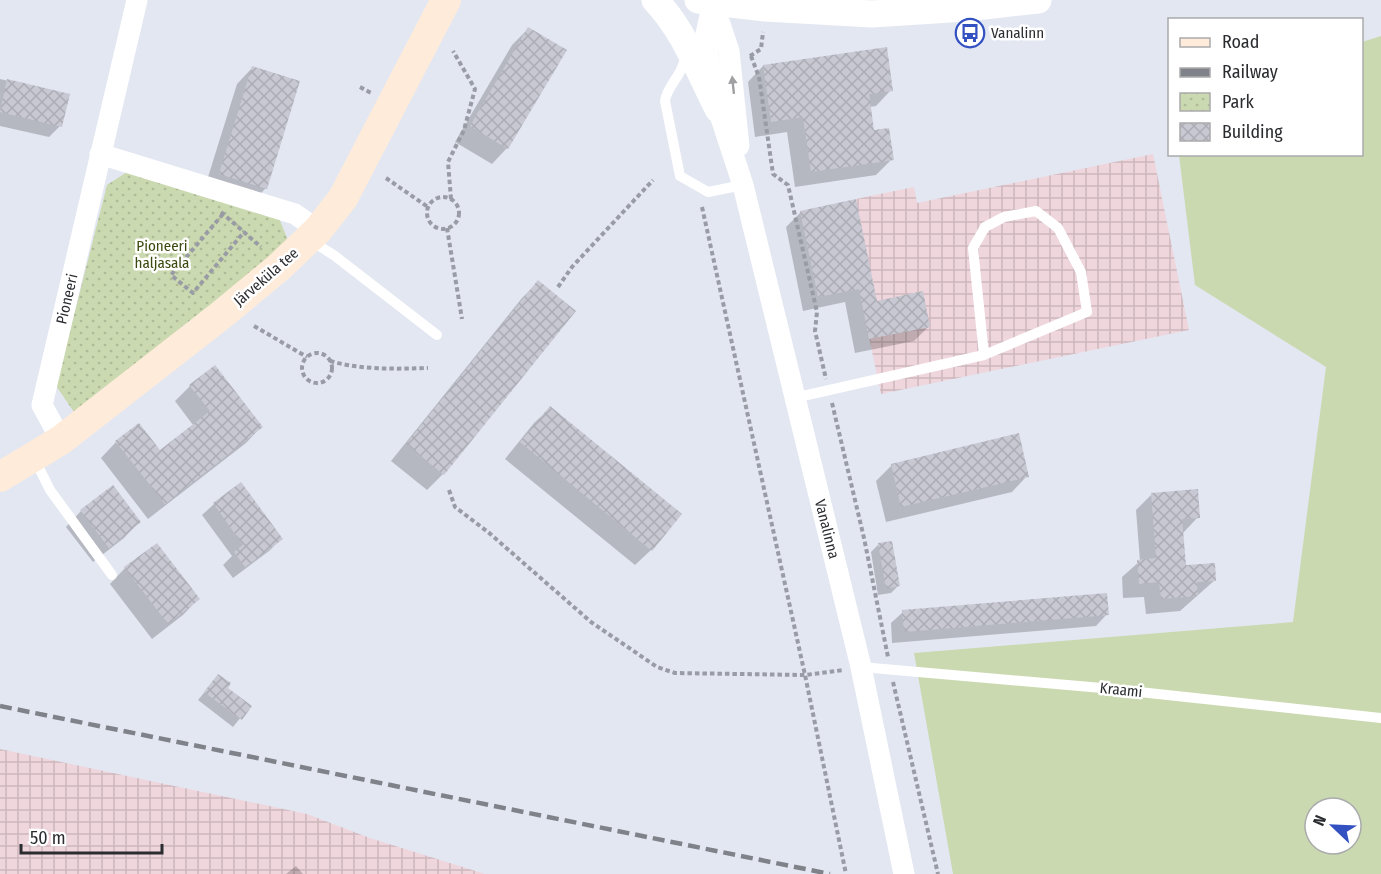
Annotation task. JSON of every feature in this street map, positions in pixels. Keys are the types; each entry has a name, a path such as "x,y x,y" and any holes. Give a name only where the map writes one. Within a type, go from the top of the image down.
{"main road":[{"name":"Järveküla tee","path":"0,477 61,440 220,316 314,235 348,189 446,0"}],"street":[{"name":"Pioneeri","path":"61,440 42,405 137,0"},
{"path":"655,0 668,14 718,109"},
{"path":"707,1 835,13 872,14 966,8 1038,0"},
{"name":"Vanalinna","path":"707,1 705,38 718,109 743,185 861,668 903,874"},
{"name":"Vanalinna","path":"707,1 729,51 743,185"},
{"path":"100,154 295,214 314,235"}],"lane":[{"path":"687,48 682,71 665,96 680,176 708,192 743,185"},
{"path":"794,398 984,355 1087,312 1081,273 1058,228 1036,211 1004,217 985,227 973,248 984,355"},
{"path":"314,235 335,256 437,334"},
{"path":"33,457 50,490 112,575"},
{"name":"Kraami","path":"861,668 1102,688 1381,718"}],"path":[{"path":"744,57 751,56 761,49 763,32"},
{"path":"450,199 448,162 464,130 475,90 453,51"},
{"path":"751,56 759,77 773,174 788,185 817,312 815,331 864,538 890,670 938,874"},
{"path":"386,178 428,207"},
{"path":"558,287 572,267 653,180"},
{"path":"213,189 210,203 261,247"},
{"path":"440,197 450,199 457,207 458,218 452,226 437,228 427,217 428,207 431,202 440,197"},
{"path":"702,207 805,675 846,874"},
{"path":"222,214 171,275 193,292 244,232"},
{"path":"447,228 462,319"},
{"path":"254,326 307,357"},
{"path":"330,362 329,376 321,382 311,382 302,370 307,357 320,353 330,362 346,366 428,368"},
{"path":"449,490 455,507 488,532 591,622 657,667 675,673 805,675 861,668"}],"shaded area":[{"path":"1153,154 1189,330 881,394 862,304 856,199 914,187 917,203"},
{"path":"0,749 307,814 370,838 485,874 0,874"}],"green space":[{"path":"1381,36 1381,874 953,874 914,653 1293,622 1326,367 1195,285 1179,156 1363,156 1363,42"},
{"name":"Pioneeri haljasala","path":"127,172 279,218 289,243 74,412 56,386 107,185"}],"building":[{"path":"528,27 567,50 508,149 470,126"},
{"path":"887,47 893,91 869,94 874,130 889,128 894,160 811,172 803,117 771,122 763,65"},
{"path":"252,66 300,81 267,189 219,174"},
{"path":"7,79 70,94 62,127 0,112"},
{"path":"856,199 877,301 923,291 930,327 869,339 859,289 818,297 800,211"},
{"path":"538,280 576,311 444,475 406,444"},
{"path":"215,365 263,427 165,504 115,441 139,423 160,450 210,411 189,385"},
{"path":"550,406 682,514 652,551 520,442"},
{"path":"1019,433 1029,477 901,507 891,464"},
{"path":"241,482 283,539 245,567 234,552 243,545 213,503"},
{"path":"113,485 141,522 109,548 80,510"},
{"path":"1198,489 1200,518 1182,519 1186,565 1215,563 1216,581 1197,582 1198,596 1161,599 1159,582 1139,584 1137,560 1156,558 1151,493"},
{"path":"892,541 900,586 886,589 878,543"},
{"path":"157,543 200,599 168,624 124,567"},
{"path":"1107,593 1109,615 904,632 902,610"},
{"path":"218,674 231,683 228,688 252,706 242,720 204,692"}],"railway":[{"path":"0,706 830,874"}],"place":[{"name":"Vanalinn","path":"970,33"}]}
